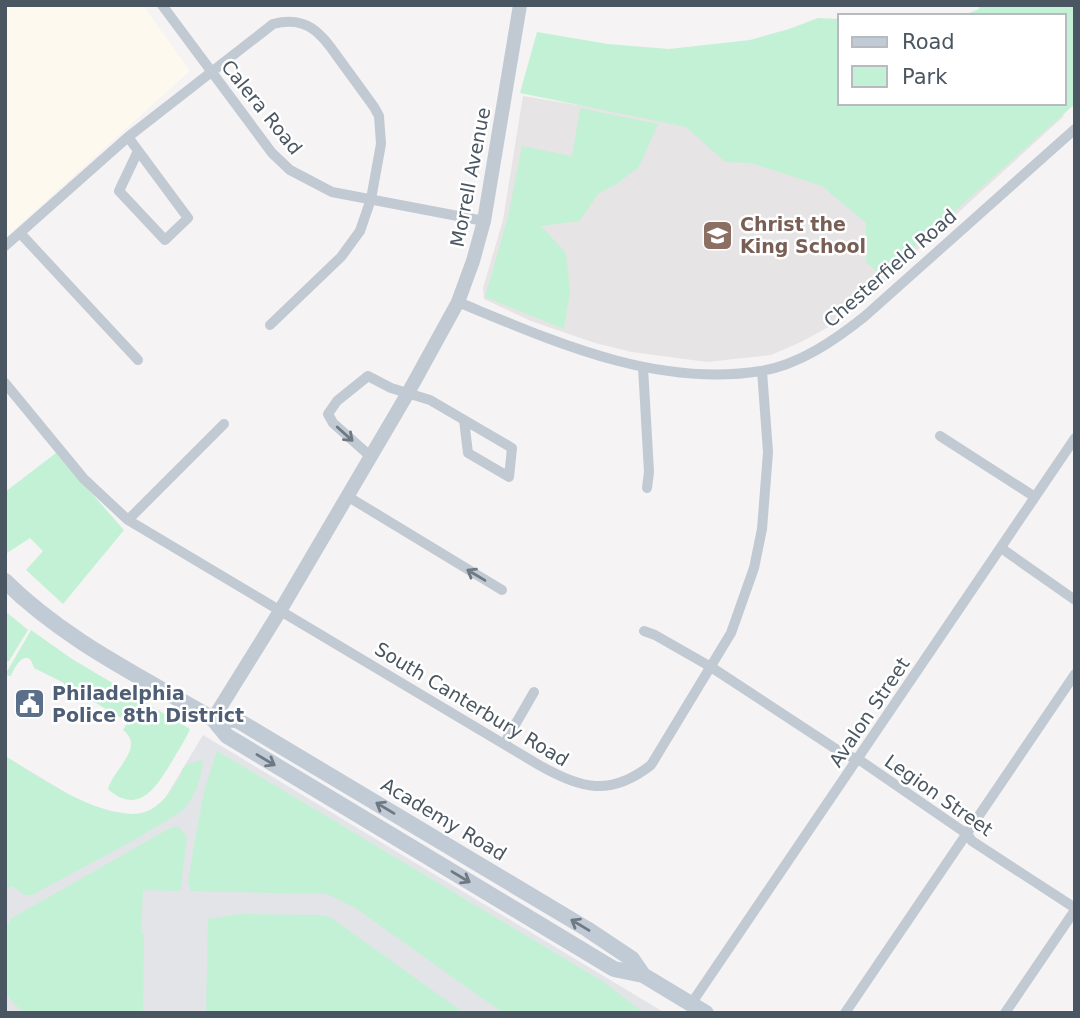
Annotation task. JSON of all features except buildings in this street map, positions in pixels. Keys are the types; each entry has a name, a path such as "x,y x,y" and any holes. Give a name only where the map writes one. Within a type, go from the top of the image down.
{"main road":[{"path":"5,581 38,610 79,640 213,719 227,736 614,969 643,975 706,1013"}],"street":[{"name":"Calera Road","path":"162,5 272,153 290,170 332,192 484,221"},
{"name":"Morrell Avenue","path":"213,719 280,611 458,302 484,221 520,5"},
{"path":"5,246 128,137 211,72 273,24 294,21 323,36 379,116 381,144 371,199 354,243 270,326"},
{"name":"Chesterfield Road","path":"458,302 585,352 643,367 693,373 762,371 835,340 1075,129"},
{"path":"128,137 138,150 188,218 165,240 119,191 138,150"},
{"path":"20,233 138,360"},
{"path":"643,367 648,488"},
{"name":"South Canterbury Road","path":"5,383 84,479 128,520 565,780 589,786 613,786 635,778 651,765 731,633 745,598 762,529 768,452 762,371"},
{"path":"370,456 333,423 328,414 337,401 368,376 391,388 430,400 512,448 509,477 468,453 464,420"},
{"path":"128,520 224,424"},
{"path":"940,436 1035,497"},
{"name":"Avalon Street","path":"691,1004 1075,438"},
{"path":"346,496 502,590"},
{"path":"1001,548 1075,600"},
{"name":"Legion Street","path":"644,631 711,667 845,755 858,760 967,834 972,841 1075,909"},
{"path":"845,1013 1075,674"},
{"path":"504,744 534,692"},
{"path":"1005,1013 1075,909"}],"shaded area":[{"path":"5,5 143,5 190,71 5,238"},
{"name":"Christ the King School","path":"523,96 814,144 1042,105 1056,105 1064,116 855,307 834,324 771,355 707,362 632,352 595,343 531,321 484,299 483,288 503,220"},
{"path":"203,735 665,1013 5,1013 5,756 83,803 137,815 151,810 164,800"}],"green space":[{"path":"980,5 1075,5 1075,104 882,276 866,262 866,223 822,186 751,163 725,162 686,127 520,93 537,32 608,44 669,49 750,40 818,18 838,19 838,105 1066,105 1066,14 966,14 979,9"},
{"path":"580,108 658,124 639,167 599,193 579,221 541,226 566,253 570,292 564,329 485,297 508,217 522,146 572,156"},
{"path":"56,453 124,530 63,604 26,570 43,551 30,538 7,553 5,551 5,492"},
{"path":"5,611 28,630 9,661 5,661"},
{"path":"31,630 72,659 190,729 162,777 147,794 130,800 119,797 108,789 129,751 129,737 123,730 128,722 79,693 76,697 64,695 60,692 64,683 34,668 28,658 18,663 11,676 5,675"},
{"path":"217,751 602,981 644,1013 503,1013 354,907 327,894 191,891 188,882 194,845 205,788"},
{"path":"5,756 55,787 96,807 134,814 155,807 172,789 182,769 188,764 203,760 197,787 182,811 32,895 24,895 13,886 5,888"},
{"path":"172,827 179,827 187,838 180,891 143,890 143,1013 23,1013 5,993 5,925 10,923 10,919"},
{"path":"239,914 330,917 464,1013 206,1013 208,919"}],"place":[{"name":"Christ the King School","path":"717,235"},
{"name":"Philadelphia Police 8th District","path":"29,704"}]}
